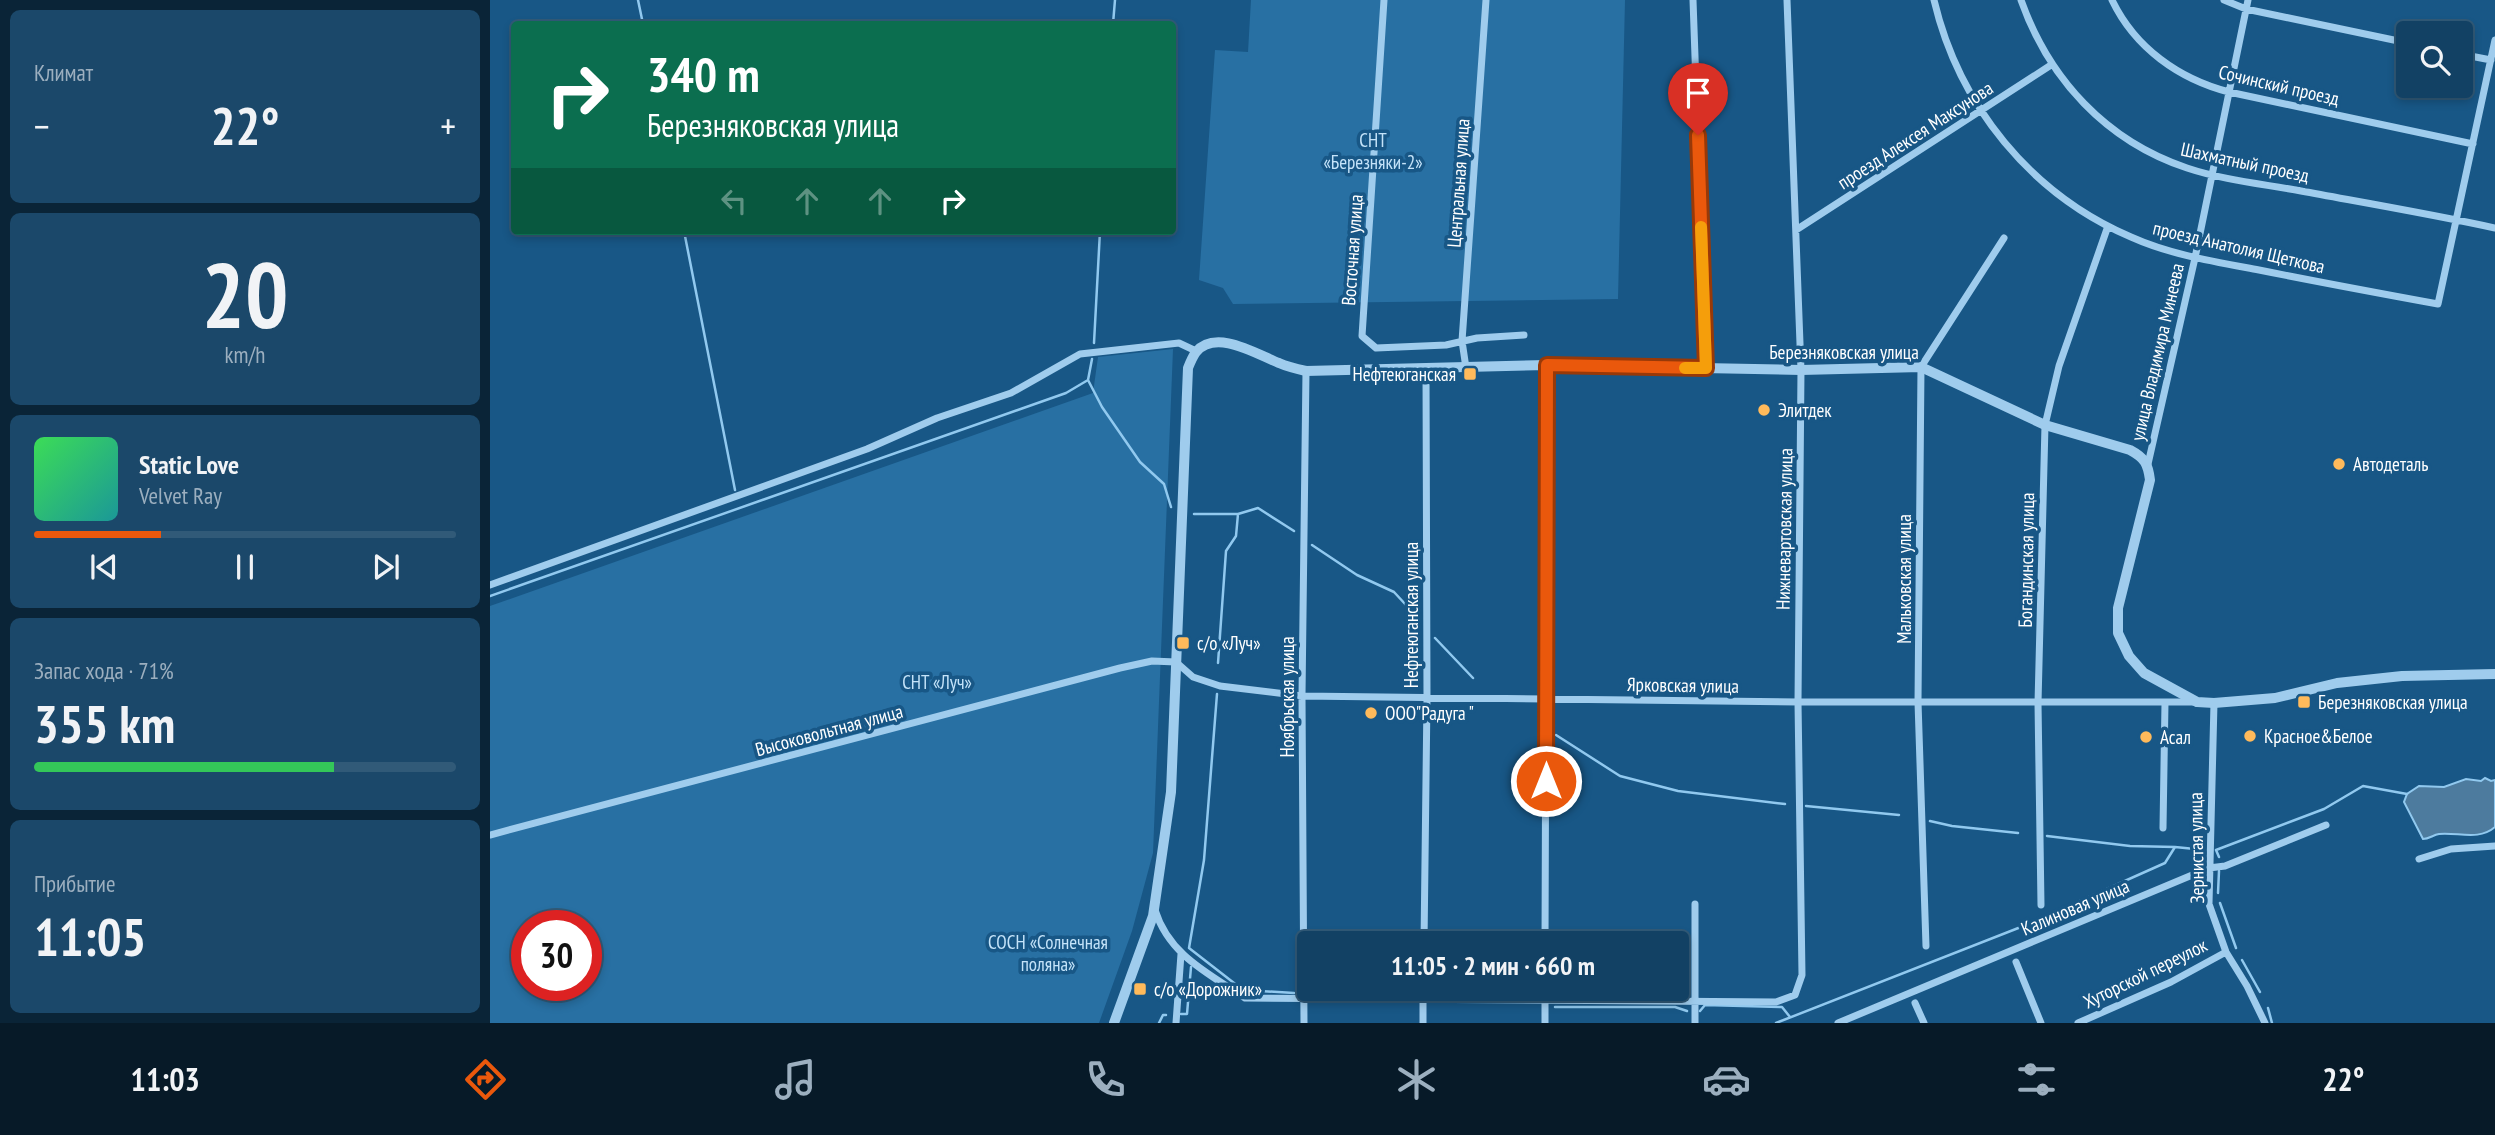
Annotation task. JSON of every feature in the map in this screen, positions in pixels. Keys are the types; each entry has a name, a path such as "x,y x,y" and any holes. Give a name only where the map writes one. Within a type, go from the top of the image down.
{"street":[{"name":"Восточная улица","path":"1384,0 1362,335 1376,348 1446,345 1477,338 1524,335"},
{"name":"Центральная улица","path":"1466,368 1462,341 1486,0"},
{"path":"1693,0 1706,368"},
{"name":"Нижневартовская улица","path":"1695,1002 1776,1002 1795,995 1802,975 1798,702 1801,370 1787,0"},
{"name":"проезд Анатолия Щеткова","path":"1934,0 1950,52 1981,111 2000,138 2041,180 2073,206 2108,226 2163,249 2195,257 2438,304 2457,220"},
{"name":"Шахматный проезд","path":"2021,0 2051,65 2083,104 2121,136 2165,160 2212,174 2495,228"},
{"name":"Сочинский проезд","path":"2112,0 2132,32 2155,56 2198,82 2229,92 2473,144"},
{"path":"2224,0 2396,40"},
{"name":"улица Владимира Минеева","path":"2148,464 2195,257 2247,4"},
{"path":"2457,220 2495,40"},
{"path":"2473,57 2491,60"},
{"name":"проезд Алексея Максунова","path":"1796,230 2051,65"},
{"name":"Богандинская улица","path":"2041,905 2038,703 2045,425 2059,366 2108,226"},
{"path":"1921,367 2004,237"},
{"path":"490,585 867,449 937,418 1011,393 1080,354 1179,343 1196,351 1188,368 1171,792 1154,909 1114,1023"},
{"name":"Березняковская улица","path":"1196,351 1210,344 1227,344 1253,350 1279,363 1306,371 1547,365 1801,370 1921,367 2045,425 2130,450 2140,455 2148,464"},
{"path":"1545,931 1547,365"},
{"name":"Мальковская улица","path":"1921,367 1919,702 1926,946"},
{"name":"Нефтеюганская улица","path":"1424,931 1426,370"},
{"name":"Ноябрьская улица","path":"1304,931 1302,696 1306,371"},
{"path":"2148,464 2150,480 2118,607 2118,633 2129,656 2144,673 2197,702 2214,703 2275,698 2337,683 2402,676 2495,674"},
{"name":"Высоковольтная улица","path":"490,835 1120,668 1152,661 1176,662"},
{"name":"Ярковская улица","path":"1176,662 1193,677 1220,686 1302,696 1798,702 2197,702"},
{"path":"2163,828 2165,703"},
{"name":"Зернистая улица","path":"2214,703 2209,904 2226,952 2265,1023"},
{"name":"Калиновая улица","path":"1838,1023 2209,868 2225,866 2326,825"},
{"path":"2419,859 2451,849 2495,846"},
{"path":"1695,904 1695,1023"},
{"path":"1154,909 1161,930 1181,954 1245,998 1297,1000"},
{"name":"Хуторской переулок","path":"2078,1023 2171,982 2226,952"},
{"path":"1176,1023 1181,954"},
{"path":"2016,962 2041,1023"},
{"name":"Ноябрьская улица","path":"1304,1001 1304,1023"},
{"path":"1423,1001 1423,1023"},
{"path":"1545,1023 1545,1001 1695,1002"},
{"path":"1915,1003 1924,1023"}],"green space":[{"name":"СНТ «Березняки-2»","path":"1251,0 1625,0 1618,299 1233,304 1223,288 1199,280 1215,50 1248,52"},
{"name":"СНТ «Луч»","path":"1173,349 1153,853 1132,931 1099,1023 490,1023 490,606 1093,393 1098,357"}],"shaded area":[{"path":"2485,778 2495,780 2495,827 2482,834 2439,834 2423,839 2404,802 2407,794 2419,786 2444,787 2466,779 2481,781"}],"waterway":[{"path":"638,0 642,21"},
{"path":"1113,21 1115,0"},
{"path":"685,235 735,490"},
{"path":"1094,343 1100,235"},
{"path":"490,596 1066,393 1088,380 1092,359"},
{"path":"1088,380 1102,407 1140,462 1164,484 1171,507"},
{"path":"1194,514 1238,514 1258,508 1294,531"},
{"path":"1218,663 1226,551 1236,536 1238,514"},
{"path":"1312,545 1357,575 1394,592 1419,619"},
{"path":"1435,638 1473,678"},
{"path":"1217,694 1204,860 1189,948 1243,990 1294,993"},
{"path":"1556,735 1620,776 1678,791 1785,804"},
{"path":"2219,857 2216,850 2324,809 2363,786 2407,794"},
{"path":"1806,806 1899,815"},
{"path":"1930,821 2018,833"},
{"path":"2047,836 2130,846 2175,847"},
{"path":"1776,1023 2026,925 2165,863 2175,847 2195,849"},
{"path":"2218,893 2219,871"},
{"path":"2220,903 2236,948"},
{"path":"2242,960 2260,992"},
{"path":"1181,1014 1187,1014 1191,967"},
{"path":"1700,1011 1705,1005 1782,1007 1790,1017"},
{"path":"1555,1007 1675,1007 1687,1011"},
{"path":"2268,1008 2272,1023"},
{"path":"1159,1023 1163,1015 1166,1015"}],"slow traffic":[{"path":"1685,368 1706,368 1701,227"}],"place":[{"name":"Нефтеюганская","path":"1470,374"},
{"name":"Элитдек","path":"1764,410"},
{"name":"Автодеталь","path":"2339,464"},
{"name":"с/о «Луч»","path":"1183,643"},
{"name":"Березняковская улица","path":"2304,702"},
{"name":"ООО\"Радуга \"","path":"1371,713"},
{"name":"Красное&Белое","path":"2250,736"},
{"name":"Асал","path":"2146,737"},
{"name":"с/о «Дорожник»","path":"1140,989"}],"route":[{"path":"1546,781 1547,365 1706,368 1698,135"}],"park label":[{"name":"СОСН «Солнечная поляна»","path":"1048,953"}]}
